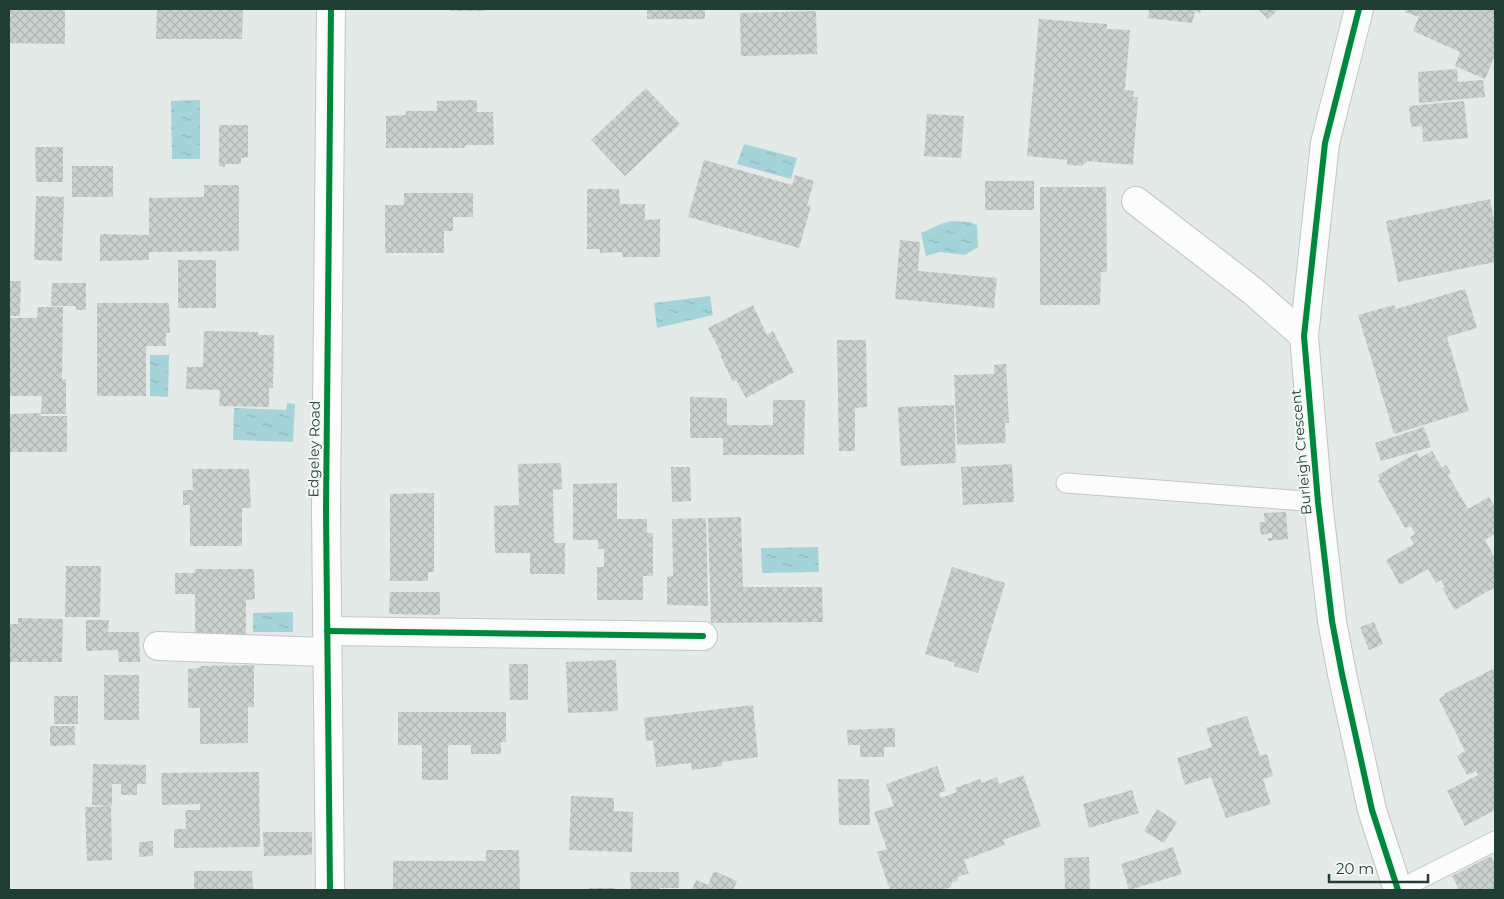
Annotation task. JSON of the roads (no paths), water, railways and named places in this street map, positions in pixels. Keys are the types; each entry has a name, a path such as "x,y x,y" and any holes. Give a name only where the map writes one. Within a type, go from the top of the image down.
{"street":[{"name":"Edgeley Road","path":"330,890 326,492 331,9"},
{"name":"Burleigh Crescent","path":"1359,9 1325,143 1304,336 1318,502 1332,621 1372,810 1398,890"},
{"path":"1136,200 1254,292 1304,336"},
{"path":"158,646 703,636"}],"lane":[{"path":"1066,483 1318,502"},
{"path":"1398,890 1495,841"}],"water":[{"path":"200,100 200,159 172,159 171,101"},
{"path":"744,144 797,158 791,179 737,164"},
{"path":"951,221 970,222 977,225 978,247 965,255 940,252 926,256 921,233"},
{"path":"710,296 713,315 657,328 654,303"},
{"path":"150,355 169,355 168,397 150,396"},
{"path":"287,403 295,404 293,442 233,440 234,408 286,410"},
{"path":"818,547 819,572 762,573 761,548"},
{"path":"293,612 293,632 253,632 253,613"}]}
